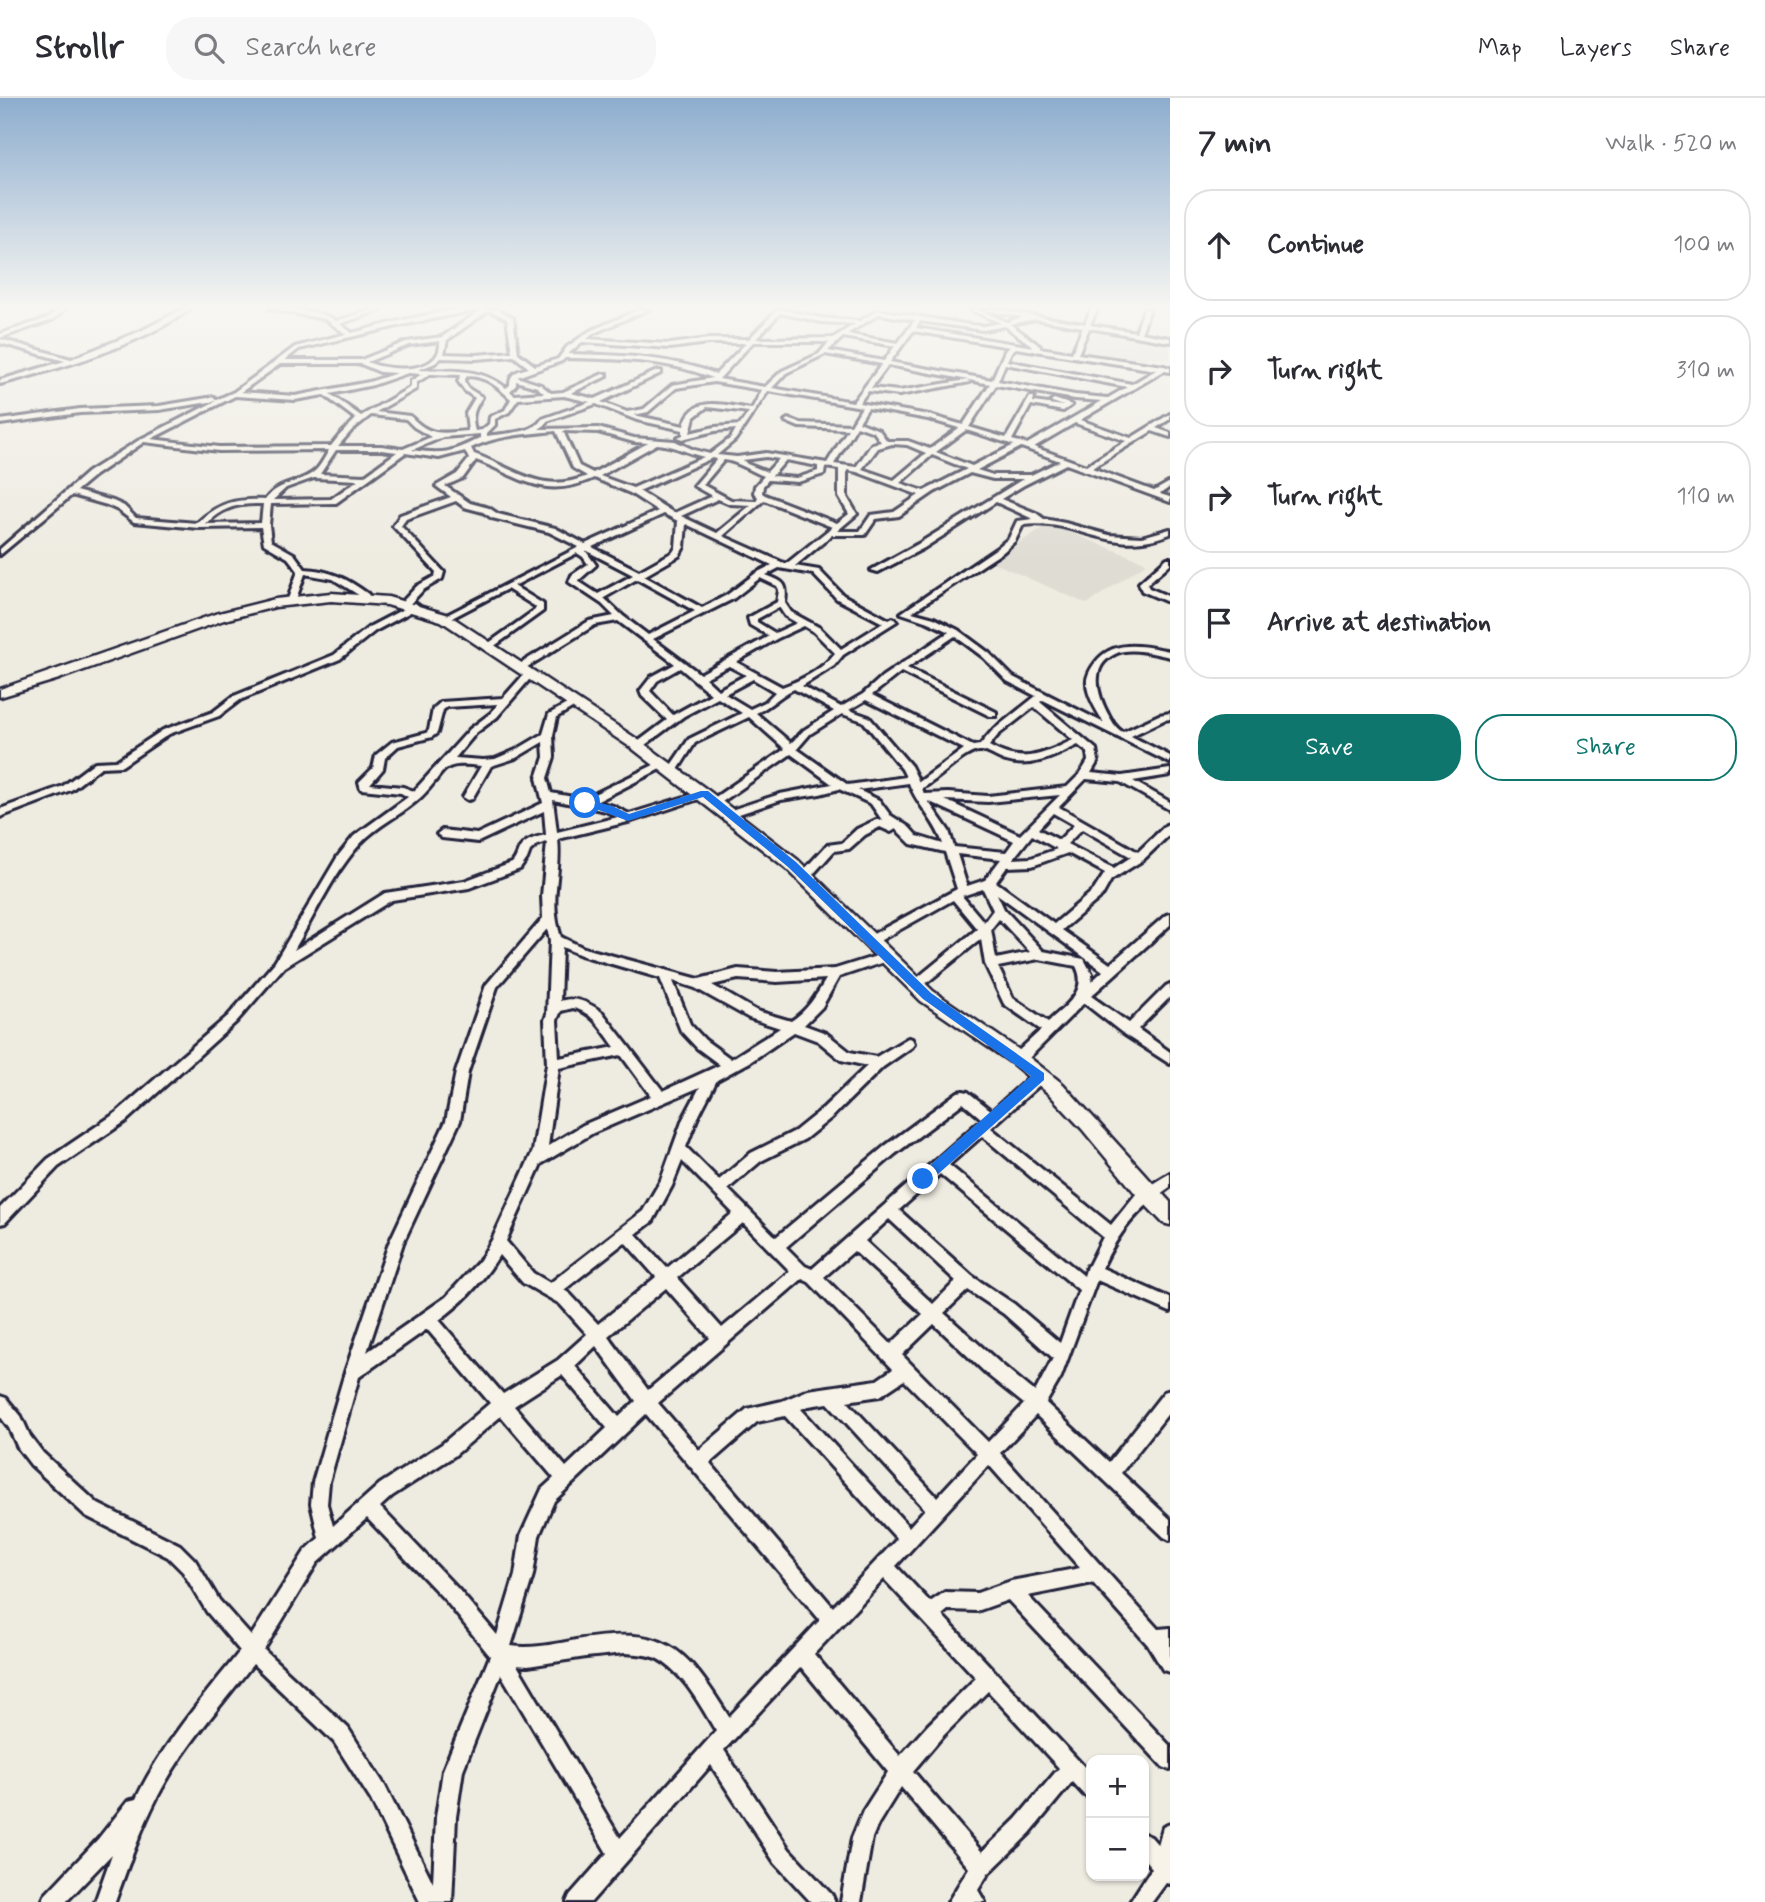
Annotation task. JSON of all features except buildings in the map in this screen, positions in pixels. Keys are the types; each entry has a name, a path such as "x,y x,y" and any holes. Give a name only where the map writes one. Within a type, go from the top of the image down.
{"main road":[{"path":"0,693 234,614 292,599 335,595 365,596 411,604 445,618 490,645 638,746 729,814 804,877 915,986 1040,1076 1089,1123 1147,1193 1170,1216"}],"street":[{"path":"0,422 80,411 159,408 235,393"},
{"path":"0,553 91,474 144,440 236,393"},
{"path":"238,393 295,398 324,393"},
{"path":"325,393 359,418"},
{"path":"314,476 322,468 331,448 359,418 404,393"},
{"path":"472,432 468,416 471,405 480,397 473,393"},
{"path":"144,440 219,449 331,448 449,456 483,435 492,425 492,418 513,405 514,397 511,393"},
{"path":"548,393 551,396"},
{"path":"528,431 568,410 614,393"},
{"path":"626,414 646,411 666,393"},
{"path":"633,491 711,456 733,439 763,393"},
{"path":"785,393 920,414 1024,446 1170,500"},
{"path":"855,404 864,393"},
{"path":"895,483 931,451 965,428 987,393"},
{"path":"1008,441 1034,393"},
{"path":"1056,393 1108,400"},
{"path":"828,533 862,533 874,517 896,514 924,494 1024,446 1120,393"},
{"path":"514,397 564,394 588,399 593,403 687,432 741,427"},
{"path":"1029,403 1063,409 1069,405 1049,400"},
{"path":"669,442 687,432 691,415 706,405 753,411"},
{"path":"737,459 744,466 767,477 807,479 821,472 849,436 866,406"},
{"path":"368,413 408,417 416,426 437,437"},
{"path":"1086,469 1170,416"},
{"path":"1074,420 1132,440"},
{"path":"788,421 806,425 853,425 877,431 885,443"},
{"path":"1151,428 1170,435"},
{"path":"558,429 565,439 575,468 569,483"},
{"path":"199,526 213,511 232,502 333,501 404,451 437,437 472,432 483,435 558,429 598,430 654,443 669,442 722,458 737,459 759,454 858,470 924,494"},
{"path":"466,446 472,456 495,463 539,485 569,483 591,477 628,460 654,443"},
{"path":"858,470 871,450 885,443 913,444 973,470 1004,478 1032,477"},
{"path":"472,456 460,476 440,486 456,498 495,516 552,530 581,549 639,576 702,611"},
{"path":"722,458 698,486 730,502 760,500 837,526"},
{"path":"760,500 759,485 784,458"},
{"path":"875,570 921,547 1032,477 1066,461"},
{"path":"575,468 591,477 633,491 664,511 778,565 816,572 840,597 889,623"},
{"path":"789,566 853,514 843,498 843,468"},
{"path":"302,571 291,556 267,542 267,502 283,485 314,476 368,478"},
{"path":"1155,494 1170,484"},
{"path":"69,492 110,503 121,508 134,520 199,526 265,525"},
{"path":"678,517 718,496"},
{"path":"0,813 67,788 99,764 118,764 166,732 216,714 237,698 338,657 372,629 411,604 420,588 439,577 440,572 397,526 403,517 456,498"},
{"path":"718,536 760,500"},
{"path":"997,500 1033,514 1041,521"},
{"path":"445,618 581,549 664,511"},
{"path":"592,623 602,599 676,554 680,547 678,517"},
{"path":"585,803 667,767 692,741 751,714 768,704 781,691 831,664 840,653 1000,550 1012,539 1020,523 1041,521 1138,541 1170,531"},
{"path":"581,549 593,565 575,577 573,582 602,599 646,639 717,694 751,714 791,749 843,787 875,802 886,818 905,830 915,841"},
{"path":"1170,560 1143,583 1145,589 1170,600"},
{"path":"646,639 737,593 759,575 778,565"},
{"path":"302,571 325,572 346,581 365,596"},
{"path":"292,599 302,571"},
{"path":"759,575 780,584 783,590 781,603 788,614 817,630 840,653"},
{"path":"490,645 539,611 540,606 508,586"},
{"path":"775,636 752,623 752,618 781,603"},
{"path":"870,941 959,893 988,884 1021,840 1091,768 1093,756 1038,699 1010,679 986,655 955,632 931,620 905,613"},
{"path":"0,1218 53,1163 121,1117 207,1043 251,999 279,965 342,859 359,839 416,796 473,731 494,715 525,670 592,623 620,618"},
{"path":"699,678 804,623"},
{"path":"279,965 381,900 428,889 465,885 516,866 528,845 552,835 709,798 791,749 807,732 866,696 955,632"},
{"path":"1118,734 1098,704 1091,682 1106,655 1122,647 1170,654"},
{"path":"729,662 781,691"},
{"path":"672,720 645,691 654,679 681,664"},
{"path":"901,669 993,713"},
{"path":"638,746 672,720 754,675"},
{"path":"796,685 841,711 866,719 907,768 922,799 941,825 951,850 959,893 985,930 991,964 1008,1001 1049,1029"},
{"path":"866,696 969,748 983,747 1003,758 1034,761 1080,740"},
{"path":"1038,699 1170,760"},
{"path":"983,747 995,733 1038,699"},
{"path":"416,796 403,790 365,787 364,782 378,769 380,757 396,744 429,735 434,731 438,709 444,704 503,701"},
{"path":"353,1372 429,1320 469,1284 485,1265 498,1243 542,1143 553,1064 556,940 549,919 552,835 548,800 542,778 549,757 548,735 554,713 574,703"},
{"path":"1118,734 1170,716"},
{"path":"442,765 457,759 488,763 527,748 548,735"},
{"path":"729,814 780,797 843,787 914,783 938,774 969,748"},
{"path":"468,797 488,763"},
{"path":"1084,776 1122,779 1170,772"},
{"path":"1122,779 1170,807"},
{"path":"922,799 948,796 988,799 1071,790"},
{"path":"922,799 945,803 1021,840"},
{"path":"442,834 478,838 548,800 609,808 628,818"},
{"path":"1054,809 1139,857"},
{"path":"804,877 826,851 845,846 861,832 880,823 915,841 1006,860 1032,862 1062,848 1081,824"},
{"path":"1056,929 1098,893 1113,872 1139,857 1170,828"},
{"path":"1031,830 1113,872"},
{"path":"988,884 999,911 1039,955"},
{"path":"988,884 1056,929 1111,971"},
{"path":"915,986 985,930 999,911"},
{"path":"328,1541 319,1504 321,1482 353,1372 396,1244 453,1121 462,1072 487,995 492,985 549,919"},
{"path":"1019,1059 1083,996 1170,919"},
{"path":"556,940 581,951 699,984 753,1015 790,1028 806,1030 822,1037 846,1056 878,1063"},
{"path":"991,964 1039,955 1055,959 1073,959 1082,964 1086,974 1083,996"},
{"path":"699,984 737,974 777,977 835,974 886,957"},
{"path":"664,973 685,1027 701,1044 731,1066"},
{"path":"536,1160 587,1129 731,1066 806,1017 818,1004 835,974"},
{"path":"1129,1031 1170,989"},
{"path":"1083,996 1170,1059"},
{"path":"553,1013 562,1004 569,1003 591,1009 660,1098"},
{"path":"718,1189 757,1157 800,1135 826,1114 878,1063 908,1043"},
{"path":"553,1064 624,1050"},
{"path":"550,1292 648,1216 658,1202 690,1119 712,1076"},
{"path":"442,1902 446,1817 453,1770 500,1654 524,1575 530,1535 548,1495 647,1402 721,1338 854,1241 1040,1076"},
{"path":"777,1245 890,1150 962,1096 987,1123 1111,1234"},
{"path":"680,1150 989,1453 1096,1574 1162,1638 1170,1663"},
{"path":"939,1165 1090,1279 1170,1305"},
{"path":"581,1901 712,1749 803,1655 1034,1405 1050,1383 1090,1279 1111,1234 1147,1193 1170,1179"},
{"path":"889,1210 967,1282 1009,1309 1062,1355"},
{"path":"52,1902 105,1846 152,1787 181,1742 252,1651 302,1569 328,1541 386,1490 448,1450 501,1405 564,1365 743,1214"},
{"path":"625,1233 721,1338"},
{"path":"854,1241 995,1370 1016,1385 1034,1405 1170,1531"},
{"path":"498,1243 528,1278 570,1304 598,1335 647,1402 834,1620"},
{"path":"891,1355 967,1282"},
{"path":"429,1320 565,1478"},
{"path":"564,1365 618,1429"},
{"path":"699,1461 752,1415 788,1407 808,1398 880,1388 905,1370"},
{"path":"830,1394 937,1508"},
{"path":"1110,1474 1170,1398"},
{"path":"0,1404 16,1422 24,1442 37,1459 92,1510 174,1551 189,1566 213,1606 252,1651 341,1735 378,1793 431,1902"},
{"path":"788,1407 909,1540"},
{"path":"368,1507 452,1595 500,1654 619,1855"},
{"path":"885,1567 1086,1782"},
{"path":"928,1614 944,1601 977,1602 1011,1590 1096,1574"},
{"path":"1011,1590 1170,1759"},
{"path":"500,1654 528,1657 639,1644 663,1650 684,1669 728,1733"},
{"path":"803,1655 981,1867"},
{"path":"851,1902 862,1837 900,1773 957,1707 988,1679"},
{"path":"712,1749 782,1857 825,1902"},
{"path":"966,1898 981,1867 1023,1826 1072,1767"},
{"path":"105,1902 126,1841 152,1787"},
{"path":"1140,1902 1167,1870 1170,1834"},
{"path":"1149,1850 1167,1870"}],"shaded area":[{"path":"1049,524 1147,563 1087,604 990,561"}],"route":[{"path":"585,803 609,808 628,818 704,794 792,864 915,986 1040,1076 923,1179"}]}
